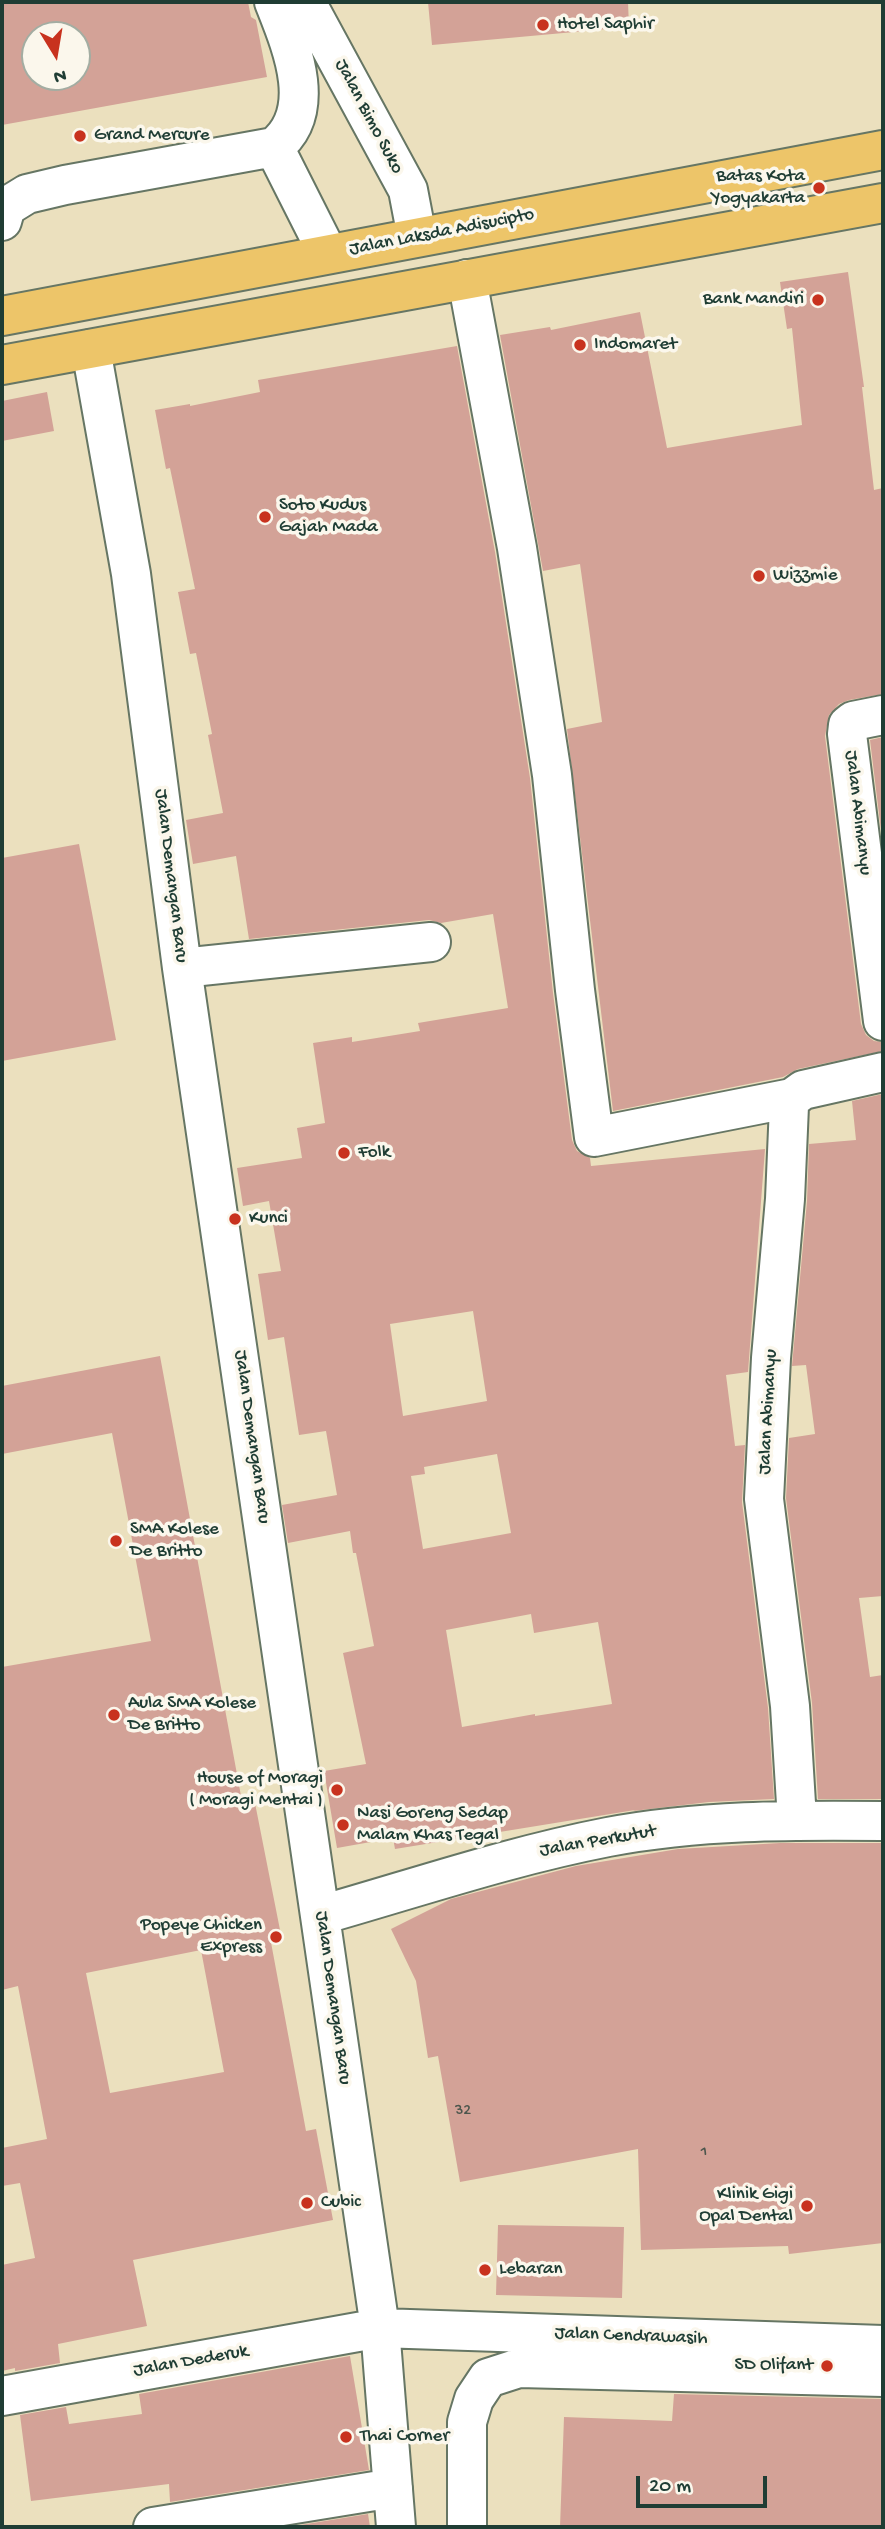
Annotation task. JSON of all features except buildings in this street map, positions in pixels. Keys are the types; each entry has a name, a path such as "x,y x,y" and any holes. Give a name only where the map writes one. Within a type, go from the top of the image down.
{"main road":[{"name":"Jalan Laksda Adisucipto","path":"2,316 883,150"},
{"path":"2,365 883,203"}],"street":[{"path":"2,221 6,207 27,194 274,147 285,139 292,127 298,94 298,76 288,38 274,2"},
{"name":"Jalan Bimo Suko","path":"306,2 408,190 417,237"},
{"path":"274,147 328,254"},
{"path":"467,279 517,548 552,775 594,1138 792,1098 803,1090 883,1072"},
{"name":"Jalan Demangan Baru","path":"91,349 131,574 182,968 380,2328 396,2527"},
{"name":"Jalan Abimanyu","path":"883,715 848,724 883,1021"},
{"path":"182,968 431,942"},
{"name":"Jalan Abimanyu","path":"792,1098 789,1106 785,1199 771,1358 764,1499 790,1706 797,1820"},
{"name":"Jalan Perkutut","path":"321,1915 532,1854 610,1837 715,1824 797,1820 883,1821"},
{"name":"Jalan Cendrawasih","path":"380,2328 883,2345"},
{"name":"Jalan Dederuk","path":"2,2396 380,2328"},
{"path":"467,2527 467,2421 474,2399 488,2378 519,2368 883,2377"},
{"path":"153,2527 393,2488"}],"place":[{"name":"Hotel Saphir","path":"543,25"},
{"name":"Grand Mercure","path":"80,136"},
{"name":"Batas Kota Yogyakarta","path":"819,188"},
{"name":"Bank Mandiri","path":"818,300"},
{"name":"Indomaret","path":"580,345"},
{"name":"Soto Kudus Gajah Mada","path":"265,517"},
{"name":"Wizzmie","path":"759,576"},
{"name":"Folk","path":"344,1153"},
{"name":"Kunci","path":"235,1219"},
{"name":"SMA Kolese De Britto","path":"116,1541"},
{"name":"Aula SMA Kolese De Britto","path":"114,1715"},
{"name":"House of Moragi ( Moragi Mentai )","path":"337,1790"},
{"name":"Nasi Goreng Sedap Malam Khas Tegal","path":"343,1825"},
{"name":"Popeye Chicken Express","path":"276,1937"},
{"name":"Cubic","path":"307,2203"},
{"name":"Klinik Gigi Opal Dental","path":"807,2206"},
{"name":"Lebaran","path":"485,2270"},
{"name":"SD Olifant","path":"827,2366"},
{"name":"Thai Corner","path":"346,2437"}]}
